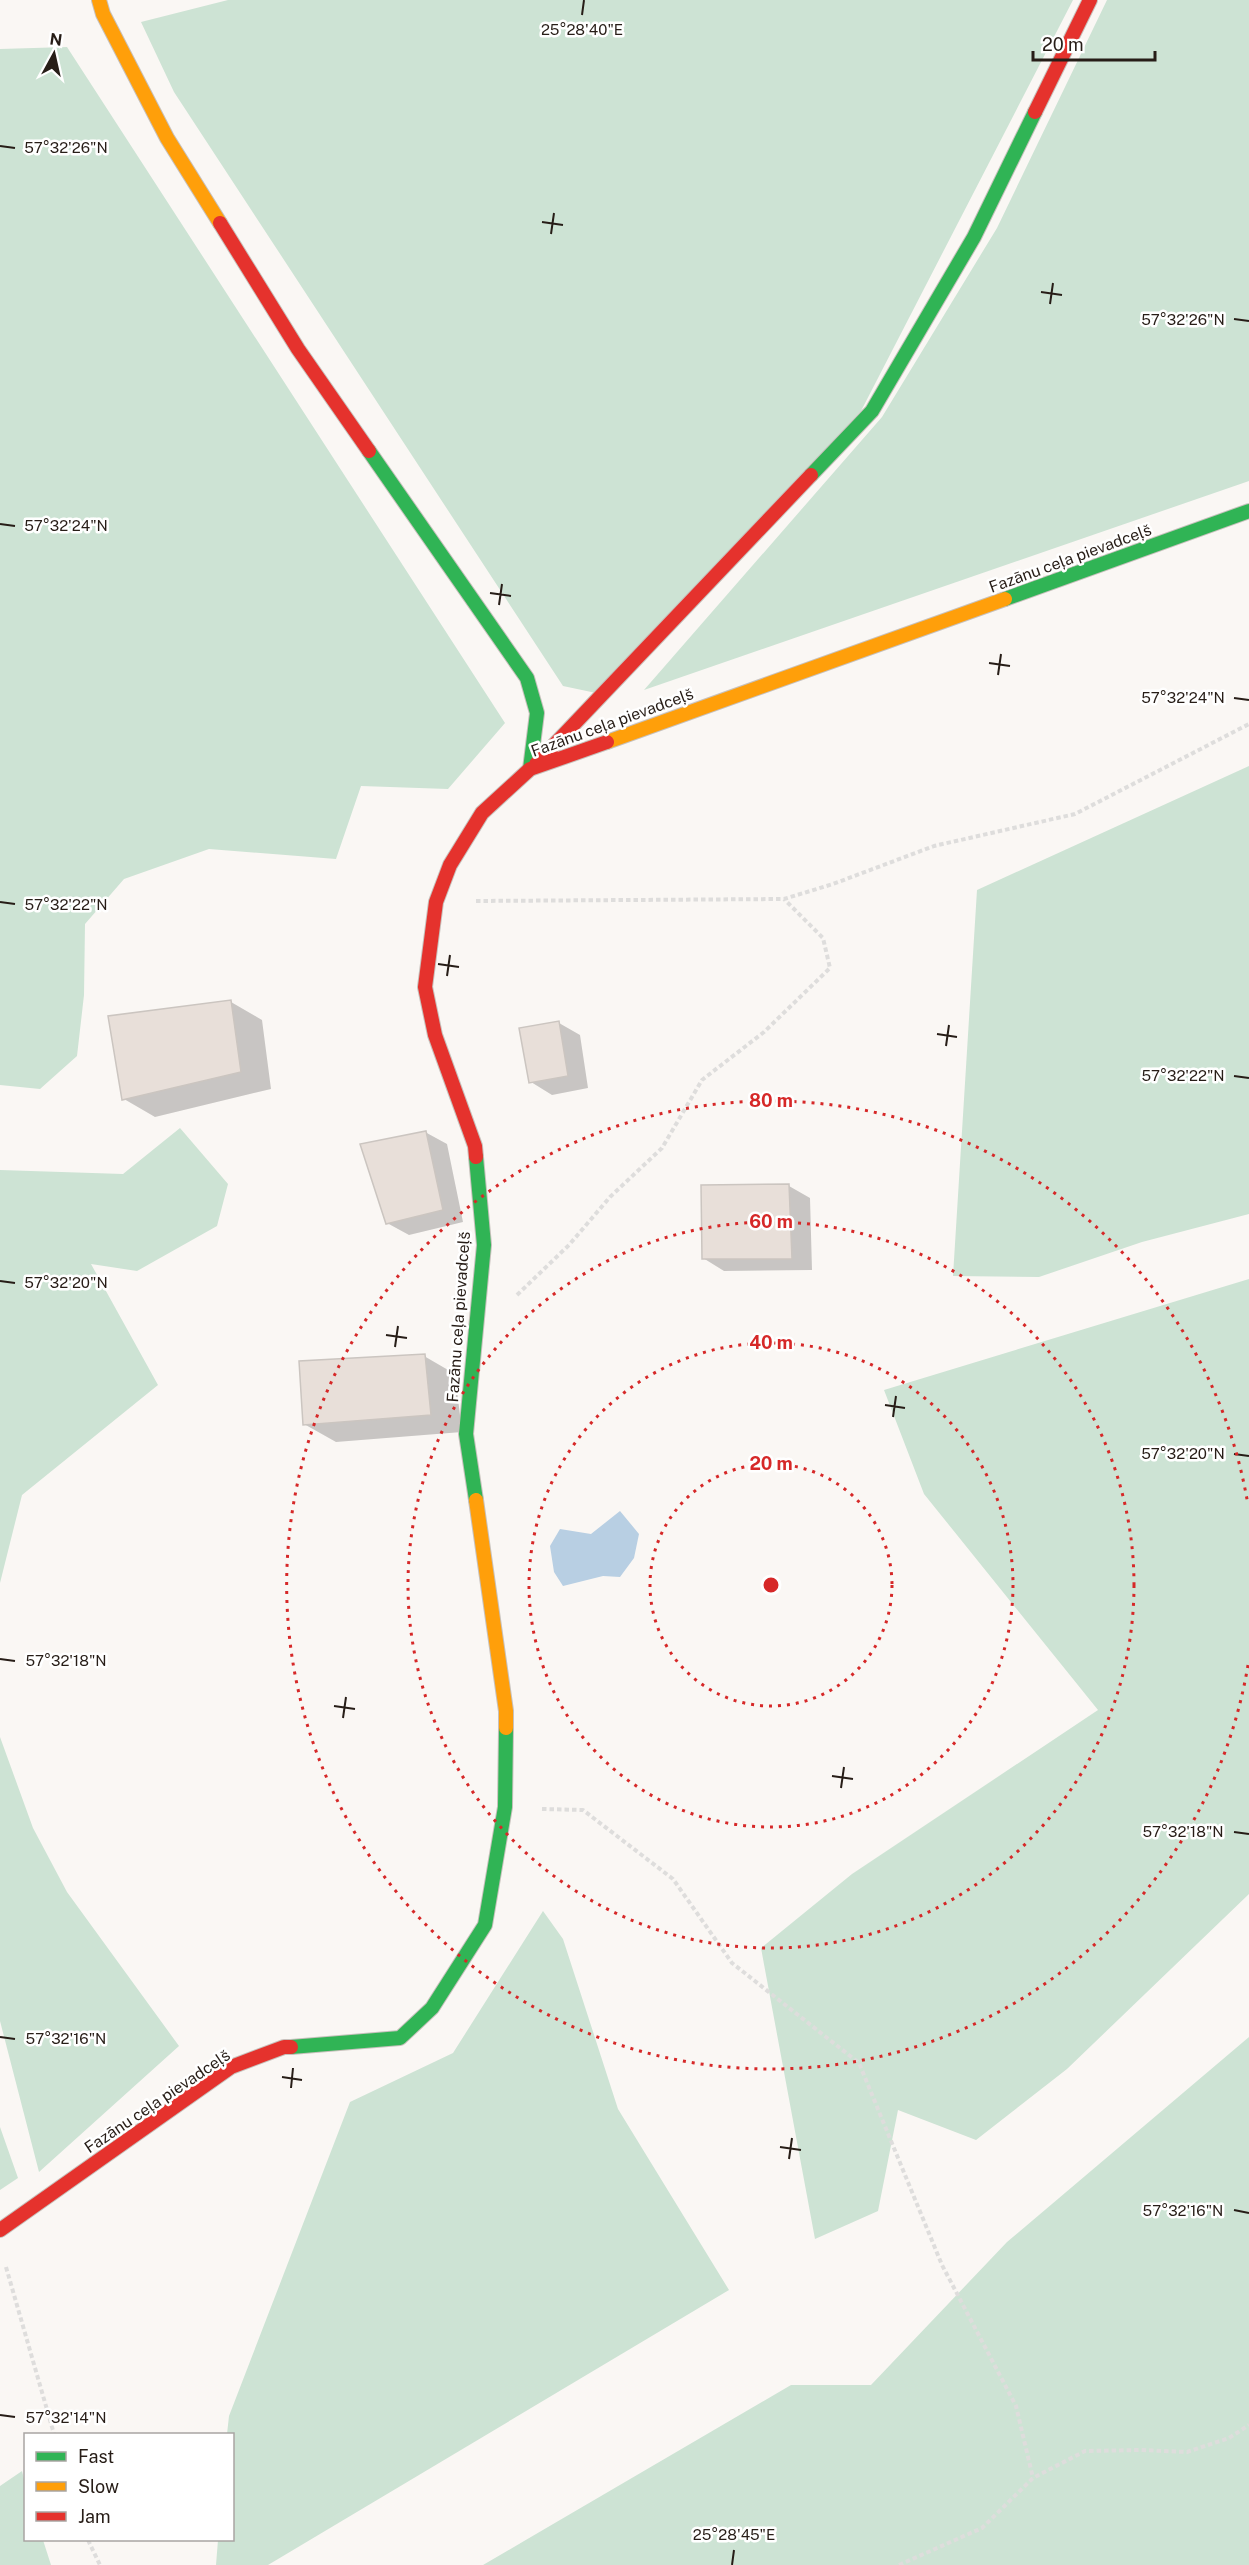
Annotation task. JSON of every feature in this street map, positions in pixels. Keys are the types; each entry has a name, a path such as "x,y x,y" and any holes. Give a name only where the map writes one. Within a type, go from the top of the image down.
{"street":[{"path":"99,0 103,14 167,138 298,349 527,678 537,713 530,770"},
{"path":"530,770 872,411 974,237 1090,0"},
{"name":"Fazānu ceļa pievadceļš","path":"0,2230 231,2067 284,2047 347,2044 400,2038 432,2008 485,1925 505,1807 506,1711 466,1434 483,1245 475,1146 435,1035 425,987 436,902 450,865 482,813 530,770 1249,511"}],"path":[{"path":"436,902 784,899 833,884 934,846 1075,814 1249,724"},
{"path":"509,1303 569,1245 610,1197 662,1148 702,1080 764,1032 830,968 823,938 784,899"},
{"path":"505,1807 583,1810 673,1879 732,1964 859,2063 942,2265 1016,2406 1033,2478"},
{"path":"3,2257 54,2433"},
{"path":"899,2565 982,2528 1033,2478 1085,2451 1187,2452 1229,2438 1249,2425"},
{"path":"88,2541 100,2565"}],"green space":[{"path":"228,0 1073,0 861,411 596,693 563,686 174,92 141,22"},
{"path":"1107,0 1249,0 1249,481 644,690 882,417 997,228"},
{"path":"67,47 505,723 448,789 361,786 336,859 209,849 124,879 85,924 84,995 77,1056 40,1089 0,1085 0,49"},
{"path":"1249,766 1249,1214 1142,1242 1039,1277 953,1276 977,890"},
{"path":"180,1128 228,1184 217,1226 137,1271 91,1264 158,1385 22,1495 0,1583 0,1170 123,1174"},
{"path":"1249,1279 1249,1894 1067,2069 976,2140 898,2110 878,2211 815,2239 761,1948 852,1874 1098,1710 924,1494 884,1390"},
{"path":"0,1737 33,1828 67,1892 179,2046 39,2172 0,2021"},
{"path":"543,1911 563,1939 618,2109 729,2290 268,2565 216,2565 218,2541 234,2541 234,2433 227,2433 229,2416 350,2102 453,2053"},
{"path":"1249,2037 1249,2565 483,2565 791,2385 871,2385 1007,2242"},
{"path":"0,2127 18,2178 0,2190"},
{"path":"22,2471 24,2541 43,2541 51,2565 0,2565 0,2486"}],"water":[{"path":"620,1511 639,1534 634,1558 620,1577 603,1576 563,1586 554,1572 550,1546 560,1529 591,1534"}],"building":[{"path":"231,1000 241,1072 122,1100 108,1016"},
{"path":"559,1021 568,1076 529,1083 519,1028"},
{"path":"426,1131 443,1210 386,1224 360,1144"},
{"path":"789,1184 792,1259 702,1259 701,1185"},
{"path":"425,1354 431,1415 303,1425 299,1361"}],"traffic: fast":[{"path":"811,475 872,411 974,237 1035,112"},
{"path":"369,451 527,678 537,713 530,769"},
{"path":"1005,599 1249,511"},
{"path":"476,1157 484,1245 466,1434 476,1500"},
{"path":"291,2047 400,2038 432,2008 485,1925 505,1807 506,1728"}],"traffic: slow":[{"path":"99,0 103,14 167,138 220,223"},
{"path":"607,742 1005,599"},
{"path":"476,1500 506,1711 506,1728"}],"traffic: jam":[{"path":"1035,112 1090,0"},
{"path":"220,223 298,349 369,451"},
{"path":"536,764 811,475"},
{"path":"476,1157 475,1146 435,1035 425,987 436,902 450,865 482,813 530,769 607,742"},
{"path":"0,2230 231,2067 284,2047 291,2047"}]}
